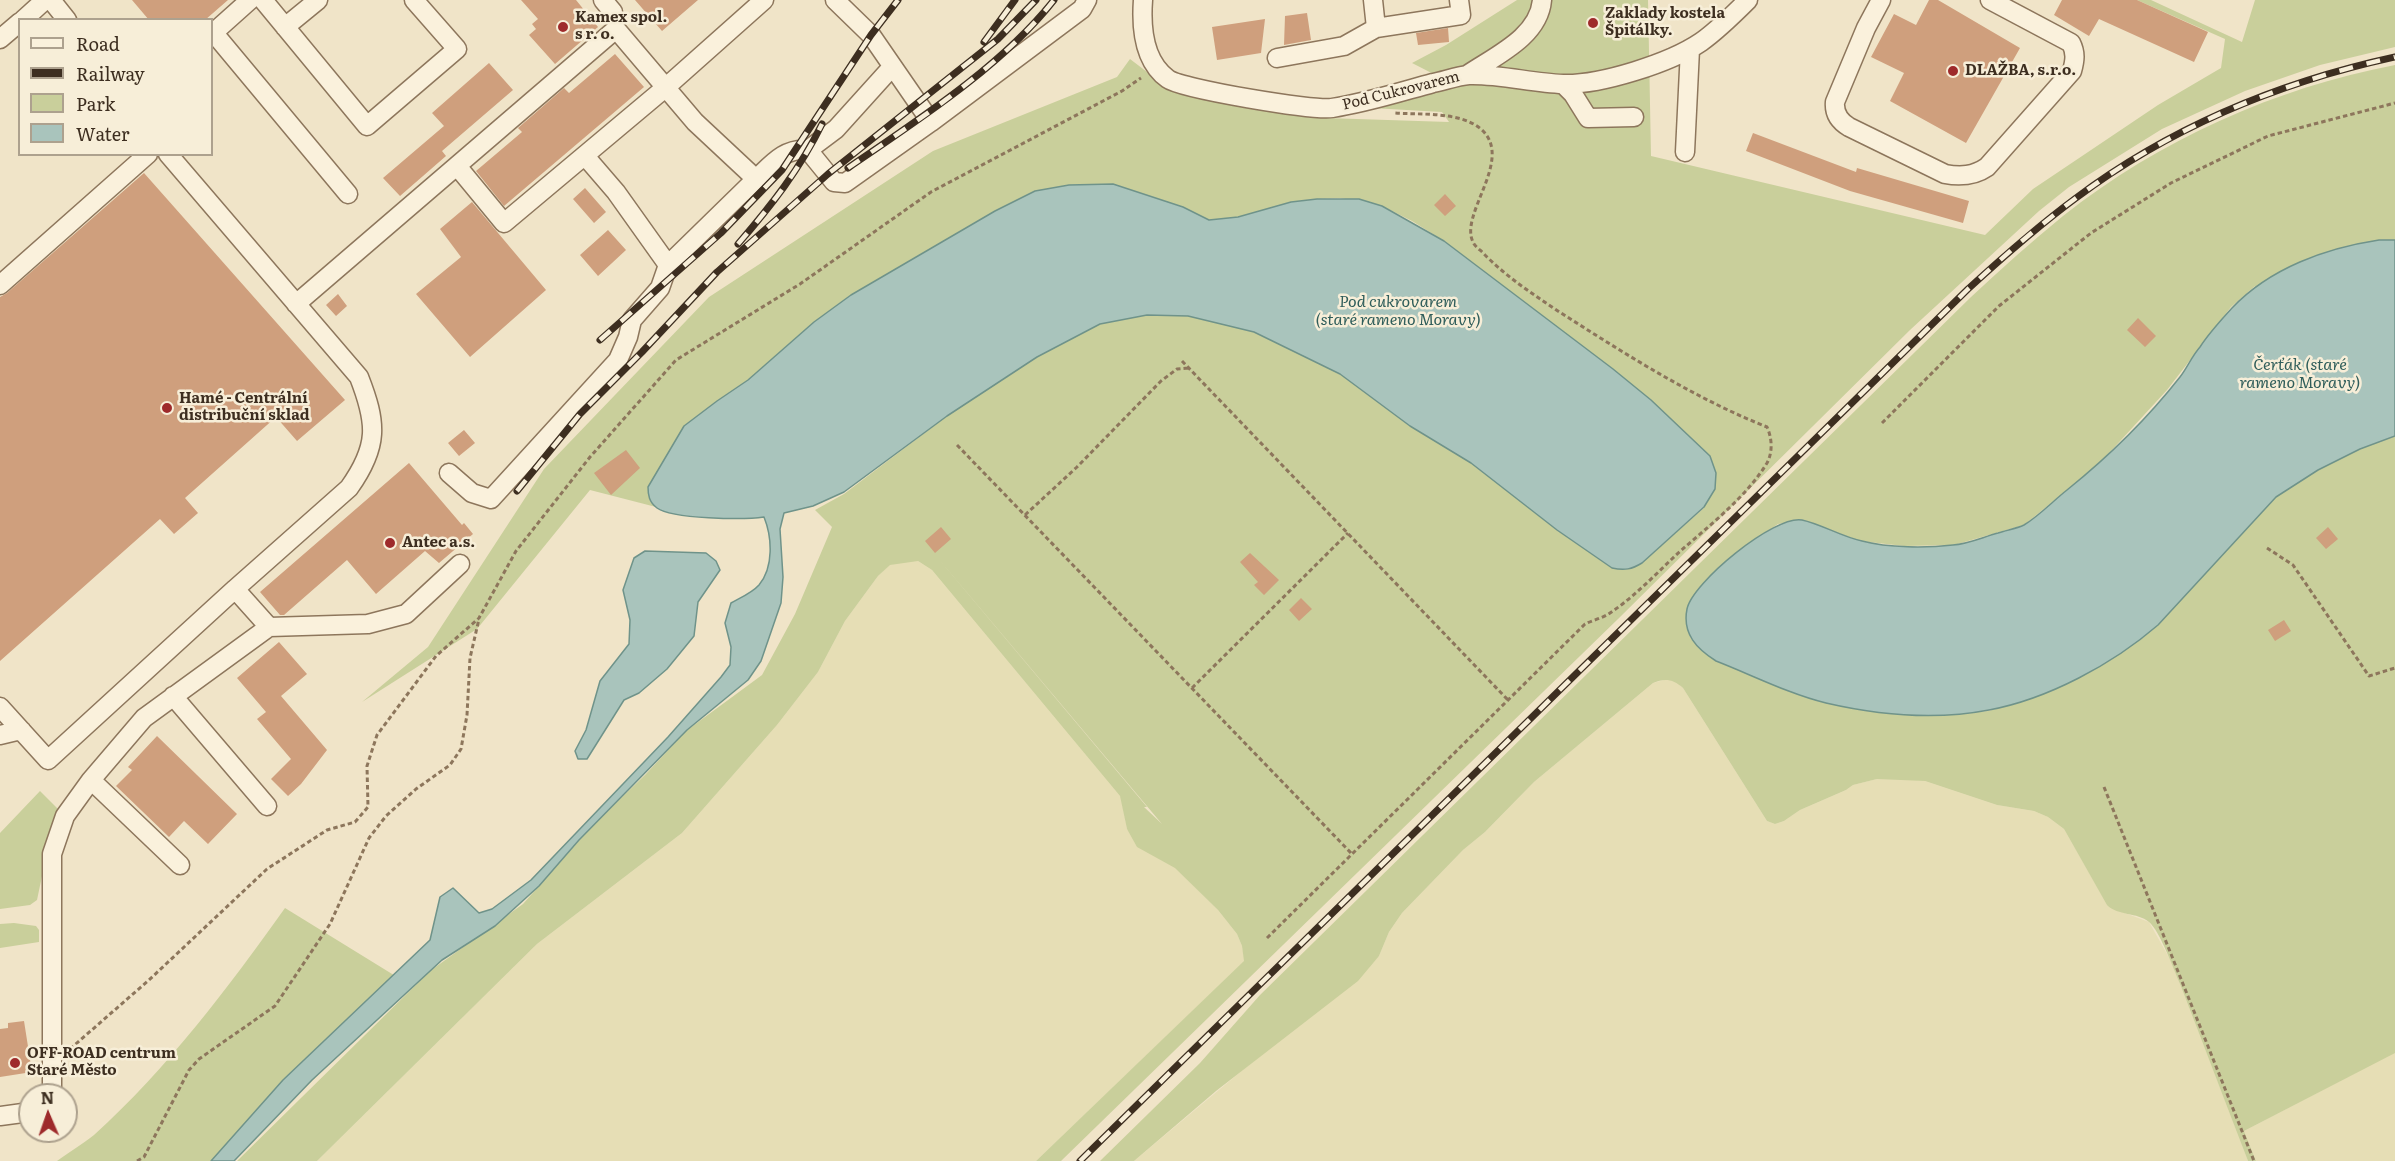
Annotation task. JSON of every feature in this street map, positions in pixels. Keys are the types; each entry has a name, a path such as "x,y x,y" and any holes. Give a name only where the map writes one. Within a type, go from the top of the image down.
{"street":[{"path":"24,18 45,0"},
{"path":"51,0 65,18"},
{"path":"213,32 250,0"},
{"path":"263,0 367,126 457,49 414,0"},
{"path":"285,27 318,0"},
{"path":"457,166 504,223 665,88 764,0"},
{"path":"835,0 871,35 931,122"},
{"path":"808,150 834,182 845,183 1073,16 1082,9 1087,0"},
{"path":"1143,0 1145,44 1156,68"},
{"path":"1374,0 1376,28"},
{"path":"1277,58 1344,46 1376,28 1461,15 1459,0"},
{"path":"1467,75 1531,29 1537,19 1542,0"},
{"name":"Pod Cukrovarem","path":"1156,68 1168,79 1187,86 1246,98 1329,109 1467,75 1580,84 1649,66 1689,49 1721,27 1748,0"},
{"path":"1881,0 1866,28 1835,102 1836,113 1843,124 1945,174 1961,177 1987,167 2072,71 2075,57 2071,44 1990,0"},
{"path":"0,39 18,24"},
{"path":"296,304 616,29 695,122 756,179"},
{"path":"213,34 348,194"},
{"path":"1685,152 1689,49"},
{"path":"449,473 472,493 491,499 618,360 628,337 632,320 660,288 668,265 786,153 797,149 808,150 836,129 892,67"},
{"path":"1563,84 1573,94 1588,118 1634,117"},
{"path":"0,285 146,156"},
{"path":"0,707 48,760 235,589 350,488 362,470 370,448 374,424 359,377 170,156"},
{"path":"585,156 616,192 668,265"},
{"path":"52,1083 52,854 65,816 91,780 144,718 268,627 368,624 406,614 460,564"},
{"path":"235,589 268,627"},
{"path":"173,696 267,806"},
{"path":"0,735 21,730"},
{"path":"91,780 180,865"},
{"path":"0,1116 18,1114"}],"path":[{"path":"137,1161 144,1157 189,1070 199,1059 275,1006 330,924 369,838 386,816 416,789 450,765 461,748 467,715 470,658 479,618 516,551 590,457 676,360 800,284 932,192 1122,91 1156,68"},
{"path":"1882,423 1999,306 2091,232 2171,183 2268,136 2395,103"},
{"path":"1267,938 1585,624 1608,615 1634,594 1744,493 1767,462 1772,448 1771,435 1767,427 1728,412 1644,366 1527,291 1504,274 1473,243 1470,224 1487,182 1491,156 1484,131 1460,118 1389,113"},
{"path":"1182,361 1508,700"},
{"path":"1025,515 1077,467 1161,381 1177,369 1188,368"},
{"path":"957,445 1352,854"},
{"path":"1191,688 1348,533"},
{"path":"2267,548 2293,565 2369,676 2395,668"},
{"path":"52,1064 149,980 267,869 327,830 355,822 368,807 367,766 377,735 436,656 479,618"},
{"path":"2104,787 2254,1161"}],"shaded area":[{"path":"918,561 932,570 1121,797 1127,829 1156,857 1175,867 1218,910 1237,934 1245,961 1036,1161 317,1161 537,944 682,833 777,725 818,672 845,621 878,576 889,565"},
{"path":"1668,679 1677,682 1683,688 1767,821 1775,824 1784,821 1800,810 1853,785 1877,779 1909,779 1925,781 1997,805 2034,811 2048,817 2064,829 2103,897 2125,913 2149,922 2171,961 2248,1161 1134,1161 1379,956 1389,932 1402,913 1534,782 1653,683"},
{"path":"2395,974 2395,1161 2256,1161 2244,1131 2359,1071"}],"green space":[{"path":"1517,0 1648,0 1651,156 1985,235 2033,189 2158,105 2221,68 2225,39 2137,0 2151,0 2242,42 2255,0 2395,0 2395,47 2320,65 2245,91 2162,129 2069,187 2039,211 1910,330 1618,619 1061,1161 1036,1161 1244,961 1242,946 1237,934 1218,910 1175,868 1137,847 1127,829 1120,796 932,570 918,561 890,565 878,576 845,621 818,672 777,725 682,833 537,944 317,1161 237,1161 430,971 523,904 592,826 645,775 686,731 762,675 795,614 832,527 815,510 844,494 947,416 1037,357 1100,324 1147,315 1189,316 1254,332 1340,374 1410,426 1471,463 1557,530 1612,568 1642,563 1704,508 1613,369 1444,241 1412,221 1382,206 1340,198 1291,202 1238,217 1209,220 1183,207 1113,184 1069,185 1035,191 995,211 851,295 814,322 748,380 684,426 648,487 649,496 656,507 590,490 477,629 362,702 428,647 544,469 709,297 933,151 1117,77 1130,59 1168,88 1223,103 1326,118 1449,122 1442,112 1354,107 1459,87 1412,63 1446,45","holes":["932,551 1162,824 1144,807 1147,807"]},
{"path":"2395,65 2395,240 2338,249 2288,270 2254,289 2255,286 2231,307 2167,390 2099,464 2024,525 1954,545 1904,546 1860,541 1802,520 1778,524 1735,554 1695,593 1686,618 1691,639 1716,661 1795,693 1870,710 1921,715 1988,711 2015,704 2092,671 2144,637 2276,497 2318,470 2360,449 2395,436 2395,1053 2244,1131 2256,1161 2248,1161 2180,984 2158,934 2144,919 2117,911 2107,905 2064,829 2048,817 2034,811 1997,805 1925,781 1877,779 1853,785 1775,824 1767,821 1683,688 1672,681 1661,680 1653,683 1534,782 1485,832 1463,850 1402,913 1389,932 1379,956 1358,981 1216,1091 1134,1161 1100,1161 1200,1063 1260,995 1971,297 2039,236 2100,189 2138,164 2220,121 2306,88"},
{"path":"40,791 69,820 46,857 37,900 30,905 0,909 0,833"},
{"path":"285,908 397,977 314,1079 225,1161 57,1161 94,1135 147,1083 219,998"},
{"path":"0,924 36,926 39,930 39,942 0,948"}],"water":[{"name":"Pod cukrovarem (staré rameno Moravy)","path":"1113,184 1183,207 1209,220 1238,217 1291,202 1317,199 1359,199 1382,206 1444,241 1651,400 1710,456 1716,473 1715,489 1704,507 1642,563 1628,569 1612,568 1557,530 1471,463 1410,426 1340,374 1254,332 1188,316 1147,315 1100,324 1037,357 947,416 844,492 813,506 784,513 780,529 783,577 781,603 761,661 748,680 687,730 579,840 539,886 495,926 442,960 312,1080 234,1161 211,1161 283,1080 430,940 440,897 453,888 479,913 492,909 531,880 668,737 730,665 731,647 725,623 731,603 753,590 764,578 769,561 769,534 764,517 692,516 665,512 652,503 648,487 684,426 748,380 814,322 851,295 995,211 1035,191 1069,185"},
{"name":"Čerťák (staré rameno Moravy)","path":"2379,240 2395,240 2395,436 2360,449 2318,470 2276,497 2158,625 2100,666 2057,689 2011,705 1949,715 1908,715 1846,707 1798,695 1716,661 1692,640 1687,626 1687,609 1703,583 1755,539 1789,521 1802,520 1854,539 1907,547 1931,547 1970,542 2024,525 2041,513 2141,423 2180,377 2215,327 2247,294 2281,271 2319,254"},
{"path":"645,551 706,553 716,561 720,570 698,602 694,636 667,669 639,693 624,700 587,759 578,759 575,751 586,730 600,681 629,644 630,620 623,590 634,558"}],"building":[{"path":"132,0 228,0 207,18 147,18"},
{"name":"Kamex spol. s r. o.","path":"521,0 576,0 598,27 555,64 529,35 536,29 532,24 538,19"},
{"path":"635,0 698,0 662,31"},
{"name":"DLAŽBA, s.r.o.","path":"1929,0 1938,0 2020,48 1966,143 1890,101 1904,73 1871,57 1894,14 1916,25"},
{"path":"2062,0 2137,0 2208,32 2194,62 2099,19 2089,36 2054,15"},
{"path":"1307,13 1311,40 1284,45 1285,16"},
{"path":"1265,19 1261,53 1217,60 1212,27"},
{"path":"1448,28 1449,42 1418,45 1416,33"},
{"path":"615,54 644,87 504,206 476,171 522,132 518,128 564,88 569,93"},
{"path":"489,63 513,90 442,151 446,156 400,196 383,178 444,126 432,113"},
{"path":"1753,133 1856,172 1857,168 1969,201 1963,223 1850,191 1746,151"},
{"name":"Hamé - Centrální distribuční sklad","path":"144,173 345,400 297,441 276,417 185,498 198,513 174,534 160,519 0,661 0,297"},
{"path":"585,188 606,212 594,223 573,199"},
{"path":"1445,194 1456,206 1445,216 1434,205"},
{"path":"472,202 546,290 470,357 416,294 461,257 440,229"},
{"path":"608,230 626,250 598,276 580,255"},
{"path":"338,294 347,306 336,316 326,305"},
{"path":"2138,318 2156,336 2145,347 2127,330"},
{"path":"464,430 475,443 459,456 448,443"},
{"path":"626,450 640,468 611,495 594,473"},
{"name":"Antec a.s.","path":"409,463 462,525 464,523 473,534 439,563 425,551 376,594 347,560 284,615 280,615 260,592"},
{"path":"941,527 951,539 935,553 925,541"},
{"path":"2328,527 2338,539 2326,549 2316,538"},
{"path":"1250,553 1279,580 1264,595 1254,585 1258,582 1240,562"},
{"path":"1301,598 1312,609 1299,621 1289,610"},
{"path":"2284,620 2291,631 2275,641 2268,630"},
{"path":"279,642 307,674 281,696 327,750 301,784 288,796 271,779 291,759 257,719 266,712 237,678"},
{"path":"157,736 237,814 208,844 184,821 169,837 116,786 132,770 128,767"},
{"path":"24,1021 32,1072 0,1077 0,1029 8,1028 8,1023"}],"railway":[{"path":"600,340 721,233 782,170 871,35 898,0"},
{"path":"984,42 1015,0"},
{"path":"517,491 580,414 717,272 828,174 998,39 1036,0"},
{"path":"848,168 958,91 984,70 1010,47 1054,0"},
{"path":"1080,1161 1968,289 2034,231 2112,173 2188,129 2269,94 2352,67 2395,57"},
{"path":"738,244 784,187 822,124"}],"place":[{"name":"Zaklady kostela Špitálky.","path":"1593,23"},
{"name":"Kamex spol. s r. o.","path":"563,27"},
{"name":"DLAŽBA, s.r.o.","path":"1953,71"},
{"name":"Hamé - Centrální distribuční sklad","path":"167,408"},
{"name":"Antec a.s.","path":"390,543"},
{"name":"OFF-ROAD centrum Staré Město","path":"15,1063"}]}
